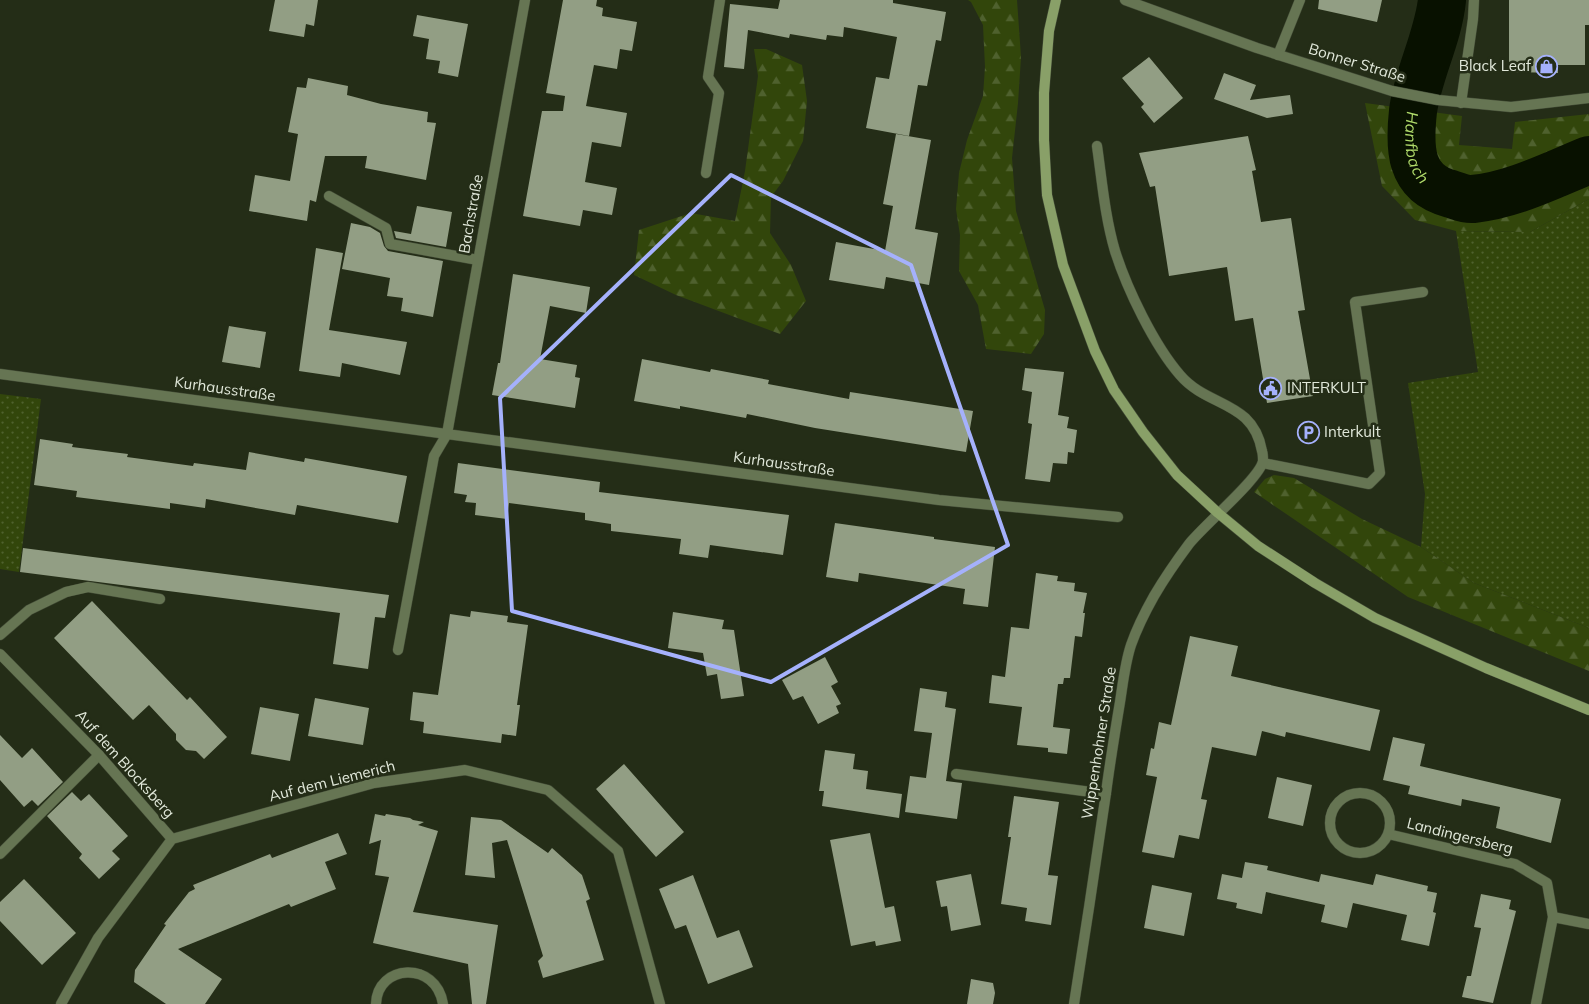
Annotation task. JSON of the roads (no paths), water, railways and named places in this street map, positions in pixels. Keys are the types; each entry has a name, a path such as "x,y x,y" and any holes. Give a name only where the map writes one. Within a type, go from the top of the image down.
{"main road":[{"path":"1056,0 1049,31 1044,92 1047,195 1063,266 1096,351 1114,390 1143,432 1177,475 1218,513 1266,551 1315,583 1375,618 1486,668 1589,710"}],"street":[{"name":"Bachstraße","path":"446,434 525,0"},
{"path":"706,173 719,93 708,77 720,0"},
{"name":"Bonner Straße","path":"1125,0 1278,55 1392,91 1438,100 1512,106 1589,98"},
{"path":"1278,55 1300,0"},
{"path":"1462,103 1474,0"},
{"path":"1097,146 1105,201 1116,251 1126,280 1148,326 1181,377 1202,394 1236,410 1247,418 1262,450 1263,462 1369,484 1380,473 1355,302 1423,292"},
{"path":"329,196 386,228 390,244 478,260"},
{"name":"Kurhausstraße","path":"0,374 939,500 1118,517"},
{"path":"398,650 434,456 446,434"},
{"name":"Wippenhohner Straße","path":"1074,1004 1124,674 1131,646 1143,617 1156,594 1189,544 1243,488 1263,462"},
{"path":"0,635 29,610 66,592 88,587 160,599"},
{"name":"Auf dem Blocksberg","path":"0,654 99,755 172,839 98,938 61,1004"},
{"path":"0,854 99,755"},
{"name":"Auf dem Liemerich","path":"172,839 374,783 465,770 548,790 618,851 660,1004"},
{"path":"956,774 1106,794"},
{"name":"Landingersberg","path":"1353,794 1371,795 1380,800 1386,807 1390,825 1388,834 1382,843 1364,853 1344,849 1336,842 1332,833 1330,822 1332,812 1344,798 1353,794"},
{"name":"Landingersberg","path":"1388,834 1515,864 1547,883 1553,917 1536,1004"},
{"path":"1553,917 1589,924"},
{"path":"376,1004 380,989 386,981 396,975 407,972 418,973 432,982 442,995 443,1004"}],"waterway":[{"name":"Hanfbach","path":"1442,0 1440,14 1419,83 1413,111 1412,151 1419,173 1427,182 1437,189 1462,198 1488,197 1518,189 1589,160"}],"place":[{"name":"Black Leaf","path":"1547,66"},
{"name":"INTERKULT","path":"1271,388"},
{"name":"Interkult","path":"1308,432"}]}
